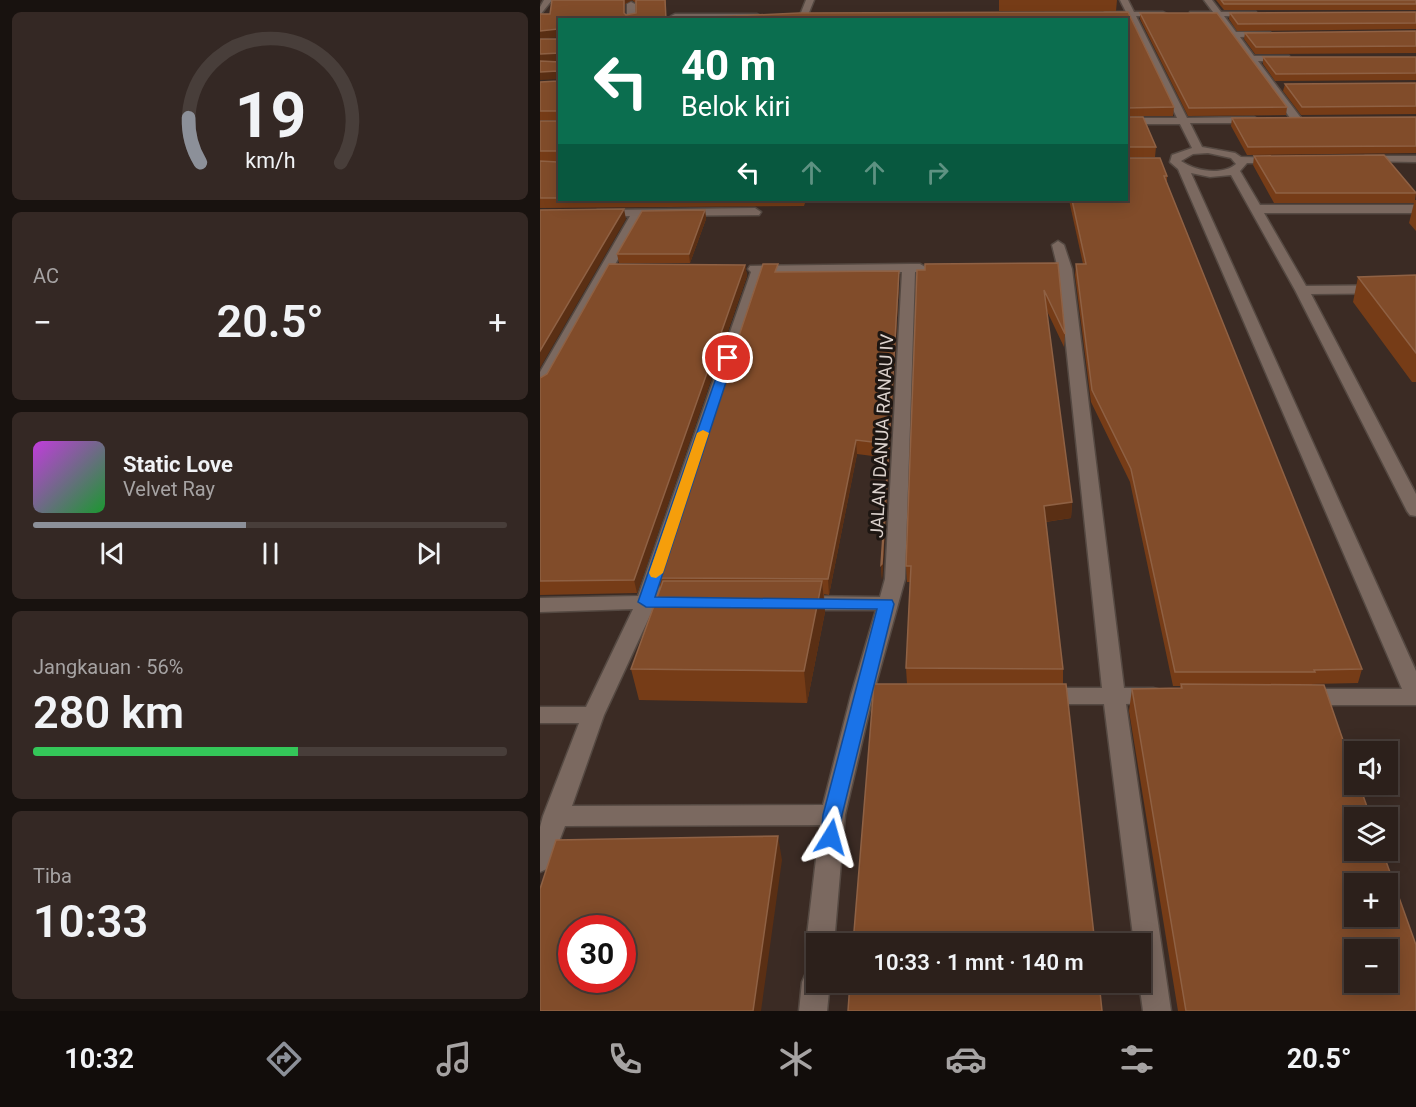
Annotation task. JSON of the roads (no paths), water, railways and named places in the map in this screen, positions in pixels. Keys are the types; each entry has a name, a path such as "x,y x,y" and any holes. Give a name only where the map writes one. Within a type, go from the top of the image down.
{"street":[{"path":"540,13 548,0"},
{"path":"800,17 810,0"},
{"path":"1124,0 1198,150"},
{"path":"1208,0 1297,120"},
{"path":"630,18 631,4"},
{"path":"676,14 767,17 762,18"},
{"path":"1096,14 1174,14"},
{"path":"1185,14 1265,14"},
{"path":"800,17 815,16"},
{"path":"1234,35 1279,34"},
{"path":"1251,59 1298,58"},
{"path":"1271,86 1282,86"},
{"path":"1128,121 1263,120"},
{"path":"1285,120 1309,120"},
{"path":"1286,697 1416,696 1175,164 1176,157 1180,154 1198,150 1219,151 1237,165 1257,209 1302,290 1416,512"},
{"path":"1358,159 1416,159"},
{"path":"1175,164 1209,173 1237,165 1287,160"},
{"path":"1257,209 1416,209"},
{"path":"583,213 755,212"},
{"path":"540,385 612,269 638,213"},
{"path":"1058,245 1114,696 1157,1011"},
{"name":"JALAN DANUA RANAU IV","path":"821,933 833,815 886,604 895,579 909,268"},
{"path":"540,861 593,715 646,602 753,269 932,268"},
{"path":"1302,290 1416,288"},
{"path":"540,605 680,603"},
{"path":"783,603 886,604"},
{"path":"862,696 886,696"},
{"path":"1018,696 1171,696"},
{"path":"540,715 593,715"},
{"path":"555,816 833,815"},
{"path":"813,1011 815,993"}]}
